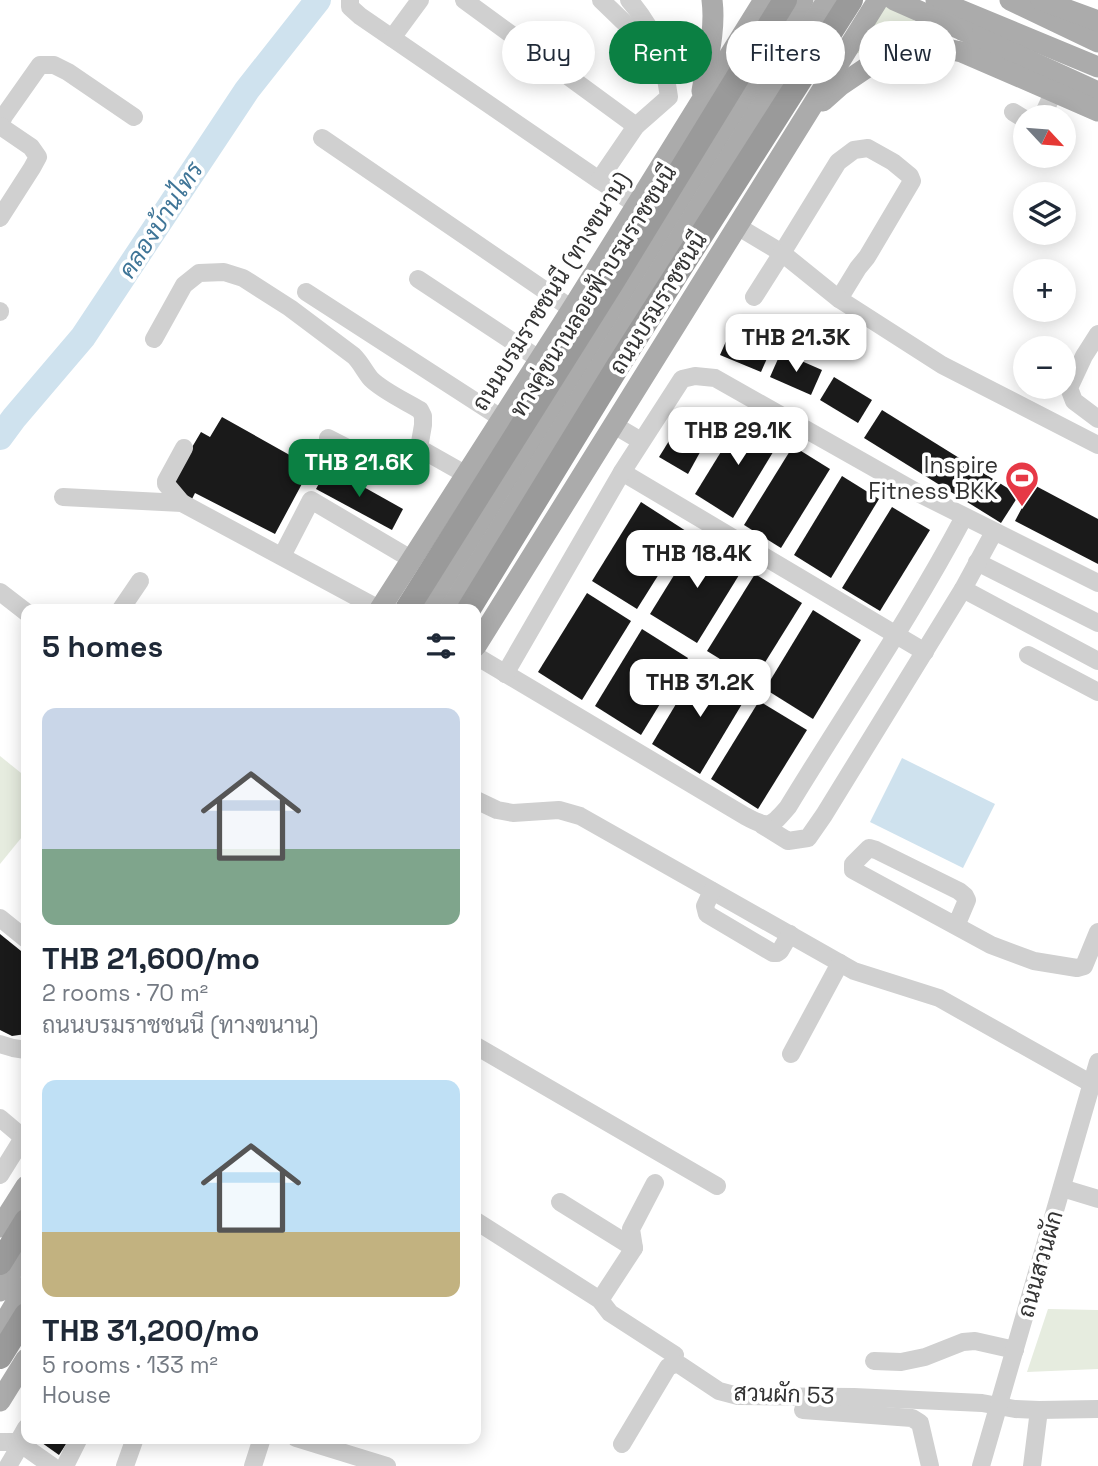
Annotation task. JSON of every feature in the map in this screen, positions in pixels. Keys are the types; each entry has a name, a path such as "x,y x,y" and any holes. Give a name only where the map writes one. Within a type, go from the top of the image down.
{"highway":[{"path":"410,604 785,0"},
{"name":"ถนนบรมราชชนนี","path":"472,604 618,366 851,0"},
{"path":"0,1263 21,1229"}],"main road":[{"path":"697,108 712,31 712,0"},
{"name":"ถนนบรมราชชนนี (ทางขนาน)","path":"382,604 572,309 764,0"},
{"name":"ทางคู่ขนานลอยฟ้าบรมราชชนนี","path":"429,604 803,0"},
{"name":"ทางคู่ขนานลอยฟ้าบรมราชชนนี","path":"453,604 827,0"},
{"path":"481,638 878,0"},
{"path":"894,0 1098,92"},
{"path":"1098,67 934,0 930,9 943,40 962,52 1098,111"},
{"path":"1010,0 1098,42"},
{"path":"1041,0 1098,21"},
{"path":"805,117 841,85 875,62 918,50 941,48 962,52"},
{"path":"0,1227 21,1194"},
{"path":"0,1291 21,1256"},
{"path":"0,1329 21,1294"},
{"path":"0,1402 19,1363"}],"street":[{"path":"351,0 351,7 392,38 637,205"},
{"path":"392,38 419,0"},
{"path":"464,0 636,126"},
{"path":"601,0 623,21"},
{"path":"629,0 646,21"},
{"path":"0,218 38,157 31,147 0,125 40,65 54,65 68,72 134,117"},
{"path":"667,84 669,97"},
{"path":"1048,105 1054,91"},
{"path":"599,180 636,126 669,97"},
{"path":"669,97 697,108"},
{"path":"322,138 572,309"},
{"path":"754,297 838,162 854,150 868,148 893,162 910,176 912,181 839,299"},
{"path":"737,226 782,253 839,299 942,365 1098,445"},
{"path":"154,340 184,285 199,273 224,272 243,278 354,356 375,383 420,410 423,416 419,448 403,464 393,468 381,465 328,438"},
{"path":"418,279 539,359"},
{"path":"306,292 501,418"},
{"path":"1098,334 1069,388 1074,401 1098,419"},
{"path":"505,674 641,441 682,379 695,376 715,378 920,494 1098,583"},
{"path":"614,425 641,441"},
{"path":"184,448 166,481 183,503 370,604"},
{"path":"419,448 465,474"},
{"path":"622,472 925,652"},
{"path":"64,497 183,503"},
{"path":"282,556 311,500 411,559"},
{"path":"762,825 774,823 788,807 897,634 964,517"},
{"path":"481,659 788,841 808,838 925,652 993,532"},
{"path":"977,562 1098,623"},
{"path":"124,604 140,581"},
{"path":"963,589 1098,661"},
{"path":"0,592 21,608"},
{"path":"1028,655 1098,692"},
{"path":"481,802 496,810 513,813 559,810 580,816 854,971 939,998 1091,1084"},
{"path":"956,926 967,900 959,891 869,848 853,864 853,870 956,926 991,945 1034,961 1077,968 1084,966 1098,932"},
{"path":"0,918 21,935"},
{"path":"791,1054 840,963"},
{"path":"0,1049 0,1044 21,1049"},
{"path":"481,1049 717,1186"},
{"name":"ถนนสวนผัก","path":"981,1466 1098,1062"},
{"path":"0,1118 21,1136"},
{"path":"0,1175 21,1145"},
{"path":"600,1300 634,1248 631,1229 655,1183"},
{"path":"1062,1188 1098,1199"},
{"path":"560,1202 634,1248"},
{"path":"481,1224 600,1300 610,1312 675,1355"},
{"path":"874,1361 901,1362 925,1357 963,1342 975,1341 1016,1350"},
{"name":"สวนผัก 53","path":"622,1444 668,1367 674,1364 729,1395 855,1396 998,1405"},
{"path":"998,1405 1014,1409 1098,1409"},
{"path":"803,1410 912,1418 920,1423 929,1466"},
{"path":"1032,1466 1039,1410"},
{"path":"8,1466 16,1439"},
{"path":"23,1444 52,1466"},
{"path":"65,1466 76,1444"},
{"path":"125,1466 133,1444"},
{"path":"253,1466 260,1444"},
{"path":"313,1444 363,1462 387,1466"}],"shaded area":[{"path":"887,0 916,0 914,21 872,21"},
{"path":"859,41 859,53 849,55"},
{"path":"0,756 21,773 21,838 0,864"},
{"path":"1048,1309 1098,1310 1098,1369 1027,1372"}],"water":[{"path":"902,758 995,804 963,868 870,822"}],"building":[{"path":"731,330 772,347 761,372 720,355"},
{"path":"781,352 822,370 811,395 770,377"},
{"path":"834,377 872,400 858,423 820,400"},
{"path":"882,410 1019,495 1001,523 864,438"},
{"path":"743,416 781,439 733,518 695,494"},
{"path":"222,417 311,467 275,534 195,493 191,501 168,488 201,432 210,437"},
{"path":"682,420 709,436 688,474 659,457"},
{"path":"793,446 830,469 781,548 744,525"},
{"path":"328,467 403,509 392,530 316,489"},
{"path":"842,476 879,499 831,578 794,555"},
{"path":"1034,485 1098,519 1098,564 1015,521"},
{"path":"641,502 686,531 637,609 592,581"},
{"path":"892,507 930,530 880,611 842,588"},
{"path":"697,538 744,567 697,643 650,614"},
{"path":"755,574 802,603 754,680 707,651"},
{"path":"587,593 631,621 582,700 538,672"},
{"path":"813,610 861,640 813,719 765,689"},
{"path":"642,629 688,658 641,735 595,706"},
{"path":"700,664 748,694 700,774 652,744"},
{"path":"759,701 807,730 758,809 711,779"},
{"path":"0,934 21,951 21,1035 12,1036 0,1030"},
{"path":"43,1444 66,1444 59,1455"}],"waterway":[{"name":"คลองบ้านไทร","path":"0,437 83,337 247,90 318,0"}],"place":[{"name":"Inspire Fitness BKK","path":"1022,508"}]}
